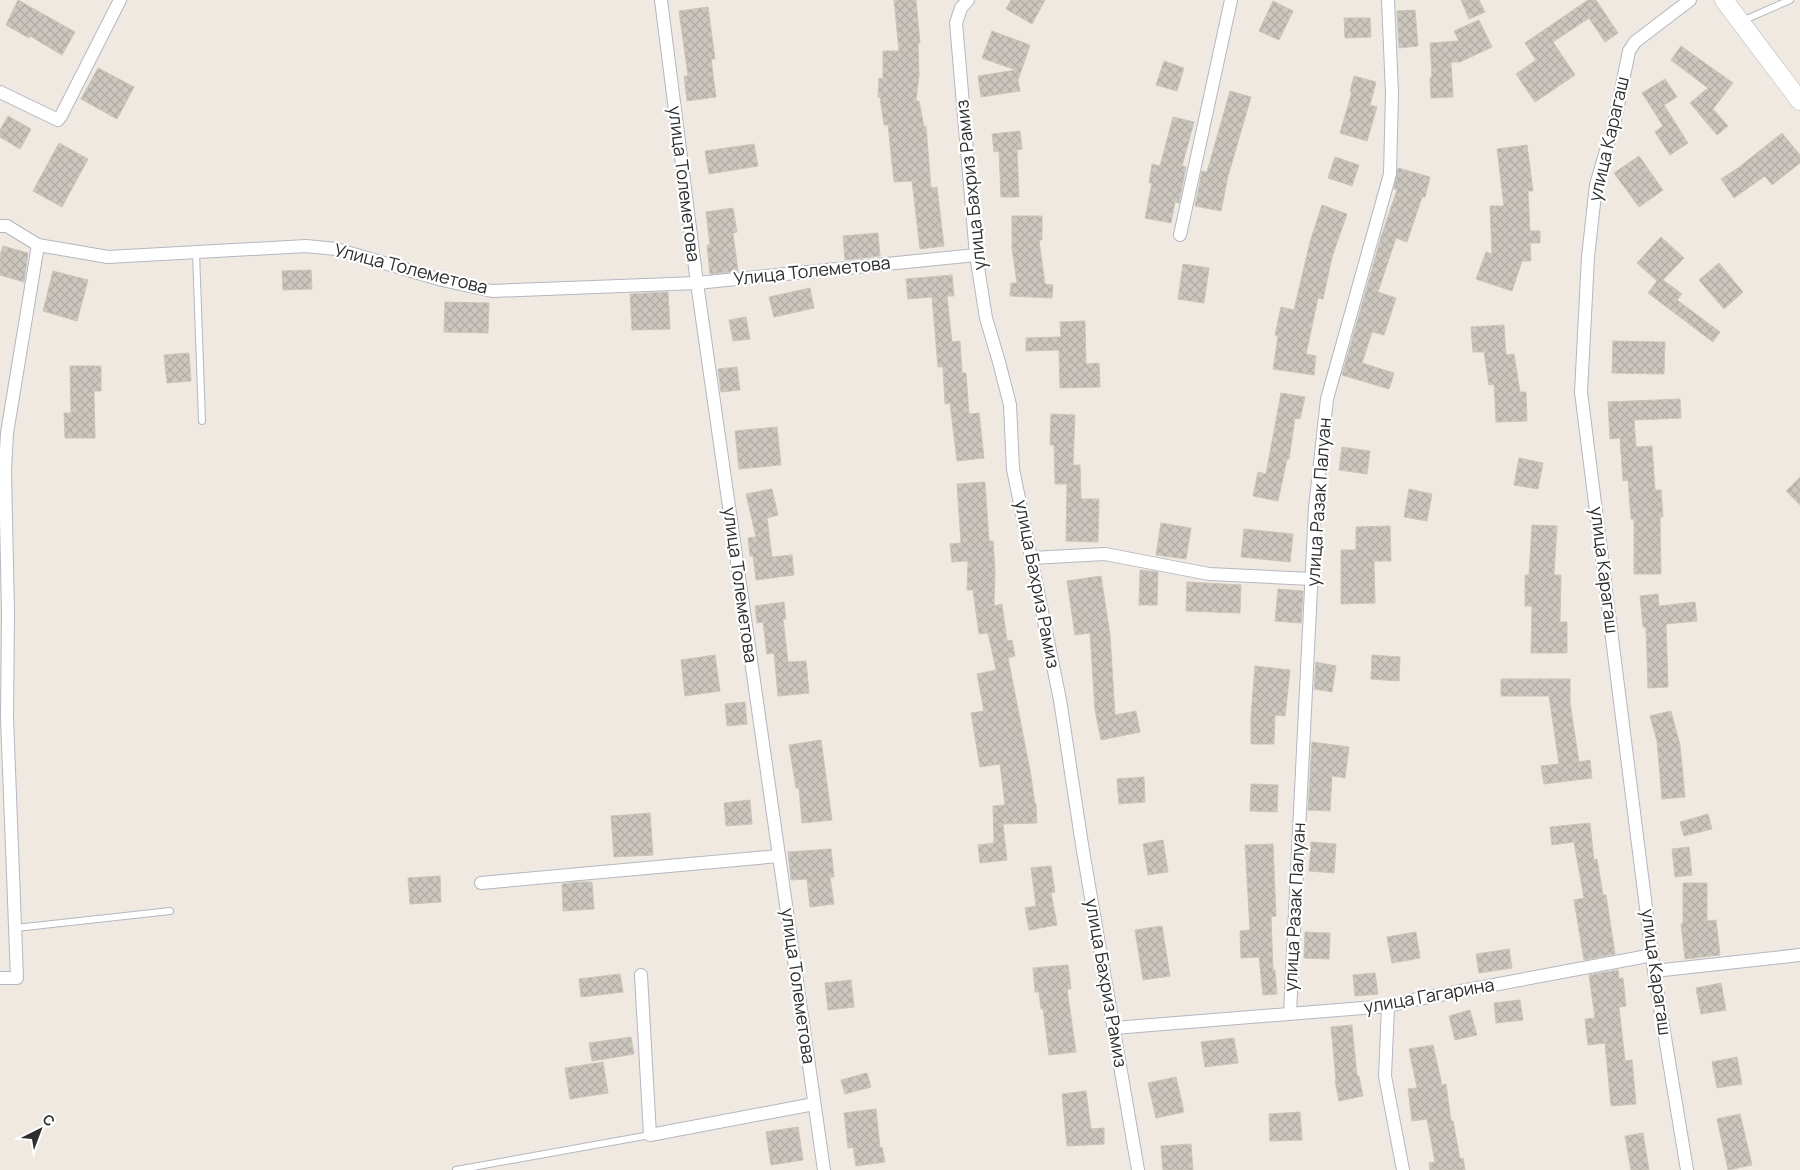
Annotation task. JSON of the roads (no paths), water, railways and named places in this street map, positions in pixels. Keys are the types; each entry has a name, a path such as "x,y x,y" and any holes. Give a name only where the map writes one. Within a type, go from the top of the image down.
{"main road":[{"path":"1724,0 1800,101"}],"street":[{"path":"0,92 58,120 62,116 120,0"},
{"name":"улица Толеметова","path":"661,0 697,283 824,1170"},
{"name":"улица Бахриз Рамиз","path":"968,0 961,8 956,23 976,255 986,318 1010,405 1013,469 1060,700 1083,851 1138,1170"},
{"path":"1180,235 1231,0"},
{"name":"улица Разак Палуан","path":"1290,1013 1315,508 1327,399 1390,174 1392,93 1388,0"},
{"name":"улица Карагаш","path":"1687,1170 1654,972 1581,392 1588,257 1596,186 1615,120 1629,51 1635,42 1690,0"},
{"name":"Улица Толеметова","path":"0,226 7,226 38,245 108,257 306,246 336,249 442,280 492,291 697,283 976,255"},
{"path":"0,978 17,978 4,718 5,470 3,433 38,245"},
{"path":"1032,558 1105,554 1209,574 1312,580"},
{"path":"481,883 779,856"},
{"name":"улица Гагарина","path":"1114,1028 1388,1006 1653,955"},
{"path":"1654,972 1800,956"},
{"path":"641,975 650,1136 814,1104"},
{"path":"1388,1006 1385,1076 1403,1170"}],"lane":[{"path":"1740,22 1790,0"},
{"path":"196,252 202,421"},
{"path":"16,928 170,911"},
{"path":"456,1170 650,1136"}]}
